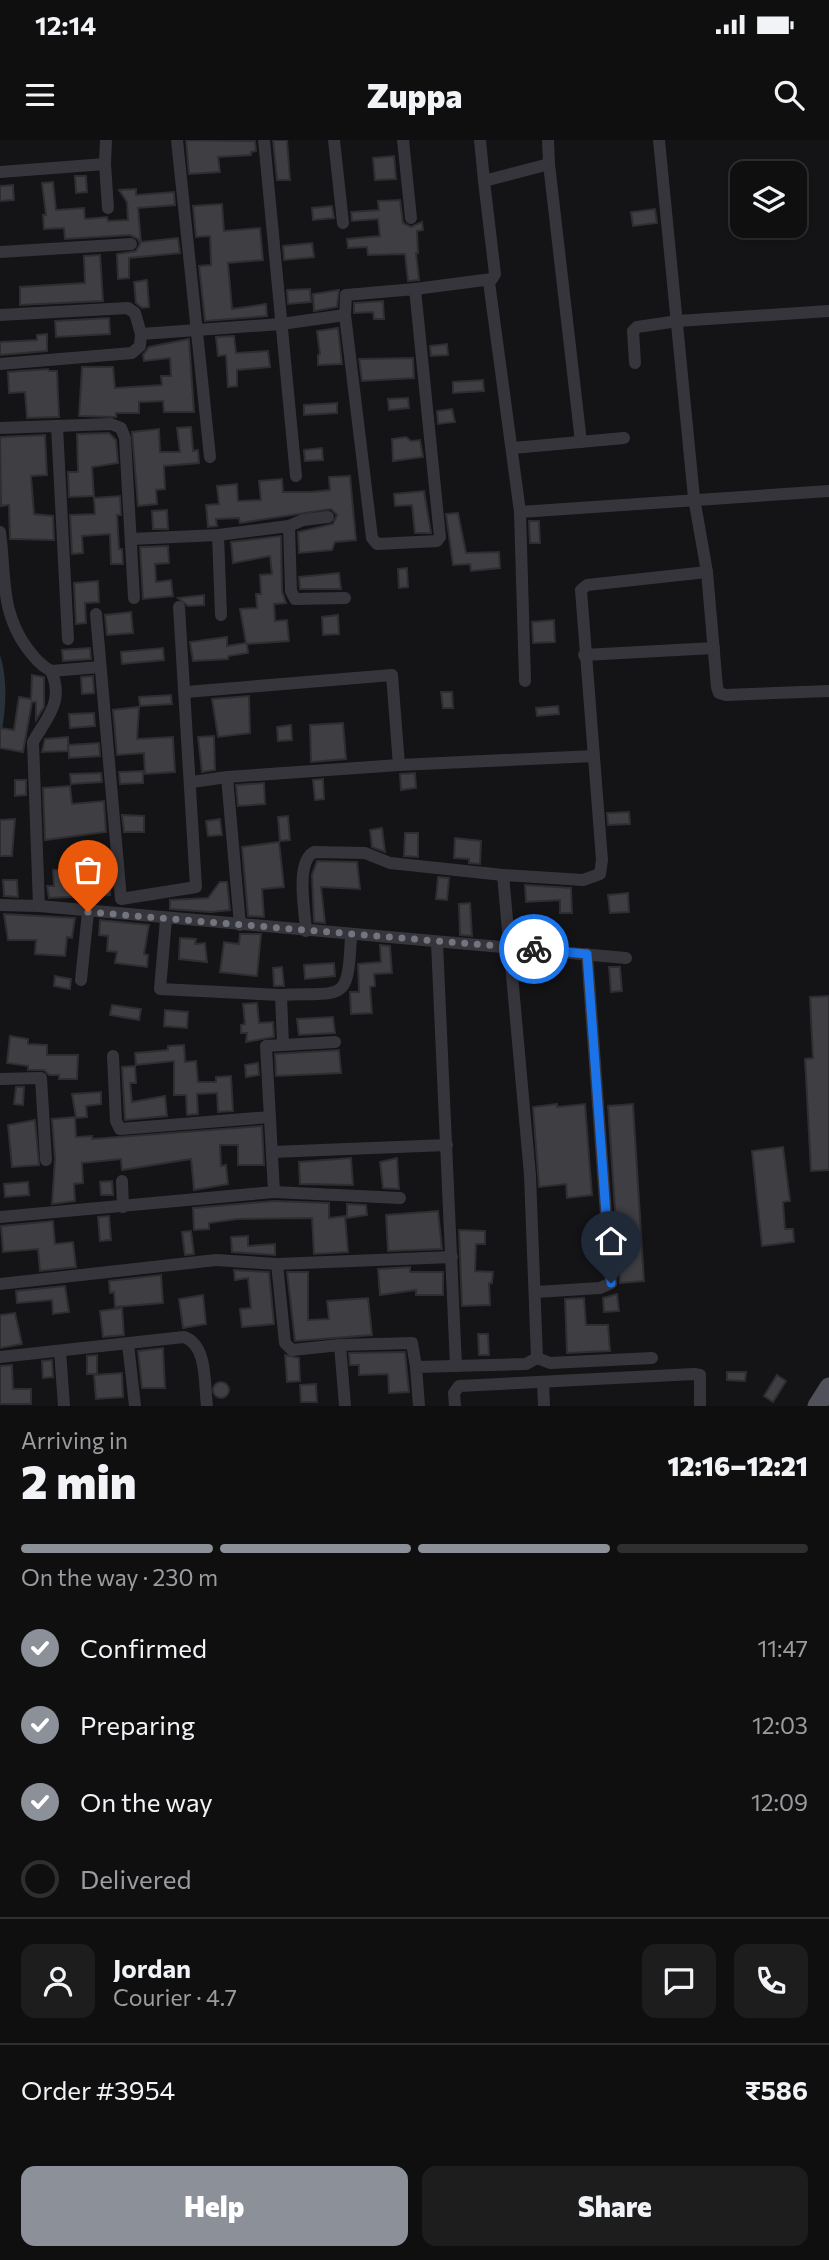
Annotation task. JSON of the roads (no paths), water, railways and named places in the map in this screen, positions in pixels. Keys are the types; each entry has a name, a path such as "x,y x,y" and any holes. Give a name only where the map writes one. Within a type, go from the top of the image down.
{"main road":[{"path":"817,1406 829,1387"}],"street":[{"path":"106,140 108,208"},
{"path":"177,140 210,457"},
{"path":"264,140 296,476"},
{"path":"334,140 343,223"},
{"path":"403,140 411,218"},
{"path":"480,140 495,274 489,282 520,512 525,681"},
{"path":"548,140 581,442"},
{"path":"659,140 694,498 706,572 719,693 726,695 829,691"},
{"path":"0,172 105,164"},
{"path":"484,181 550,164"},
{"path":"0,252 131,244"},
{"path":"415,289 441,531 437,541 381,545 372,538 345,315 348,293 489,282"},
{"path":"0,315 128,308 135,313 141,334 140,346 132,353 0,364"},
{"path":"635,363 633,331 637,327 678,321 829,311"},
{"path":"141,334 281,324 345,315"},
{"path":"0,428 111,424 121,428 125,438 134,598"},
{"path":"57,426 68,639"},
{"path":"513,448 624,438"},
{"path":"520,512 694,498 829,491"},
{"path":"131,539 218,535 289,526 303,520 328,517"},
{"path":"289,526 291,592 295,599 345,598"},
{"path":"0,532 6,612 12,629 41,666 51,671 100,667"},
{"path":"218,535 221,615"},
{"path":"306,931 303,866 308,855 314,852 365,853 390,863 503,875 583,880 600,874 602,860 580,596 587,585 706,572"},
{"path":"96,614 121,899 197,887 179,607"},
{"path":"0,631 6,612"},
{"path":"584,655 714,648"},
{"path":"39,906 33,742 49,721 54,703 54,679 51,671"},
{"path":"186,692 392,674 399,765"},
{"path":"192,782 227,777 399,765 594,756"},
{"path":"227,777 240,925"},
{"path":"503,875 530,1175 537,1358"},
{"path":"0,905 39,906 626,958"},
{"path":"81,980 88,912"},
{"path":"166,919 160,989 281,995 335,992 345,986 349,974 351,935"},
{"path":"437,943 456,1366"},
{"path":"536,1292 608,1287 611,1283 587,954"},
{"path":"281,995 283,1045"},
{"path":"274,1192 266,1046 335,1042"},
{"path":"113,1056 116,1121 120,1129 270,1117"},
{"path":"0,1079 48,1077 46,1160"},
{"path":"272,1152 447,1145"},
{"path":"122,1181 123,1207"},
{"path":"0,1217 274,1192 400,1198"},
{"path":"0,1284 216,1260 277,1264 452,1257"},
{"path":"277,1264 285,1343 292,1350 340,1345 412,1343 419,1406"},
{"path":"0,1357 184,1337 193,1340 200,1350 207,1406"},
{"path":"128,1344 135,1406"},
{"path":"340,1345 345,1406"},
{"path":"60,1351 64,1406"},
{"path":"415,1367 526,1364 537,1358 550,1363 652,1358"},
{"path":"454,1406 454,1392 459,1385 700,1375 700,1406"},
{"path":"543,1382 544,1406"}]}
